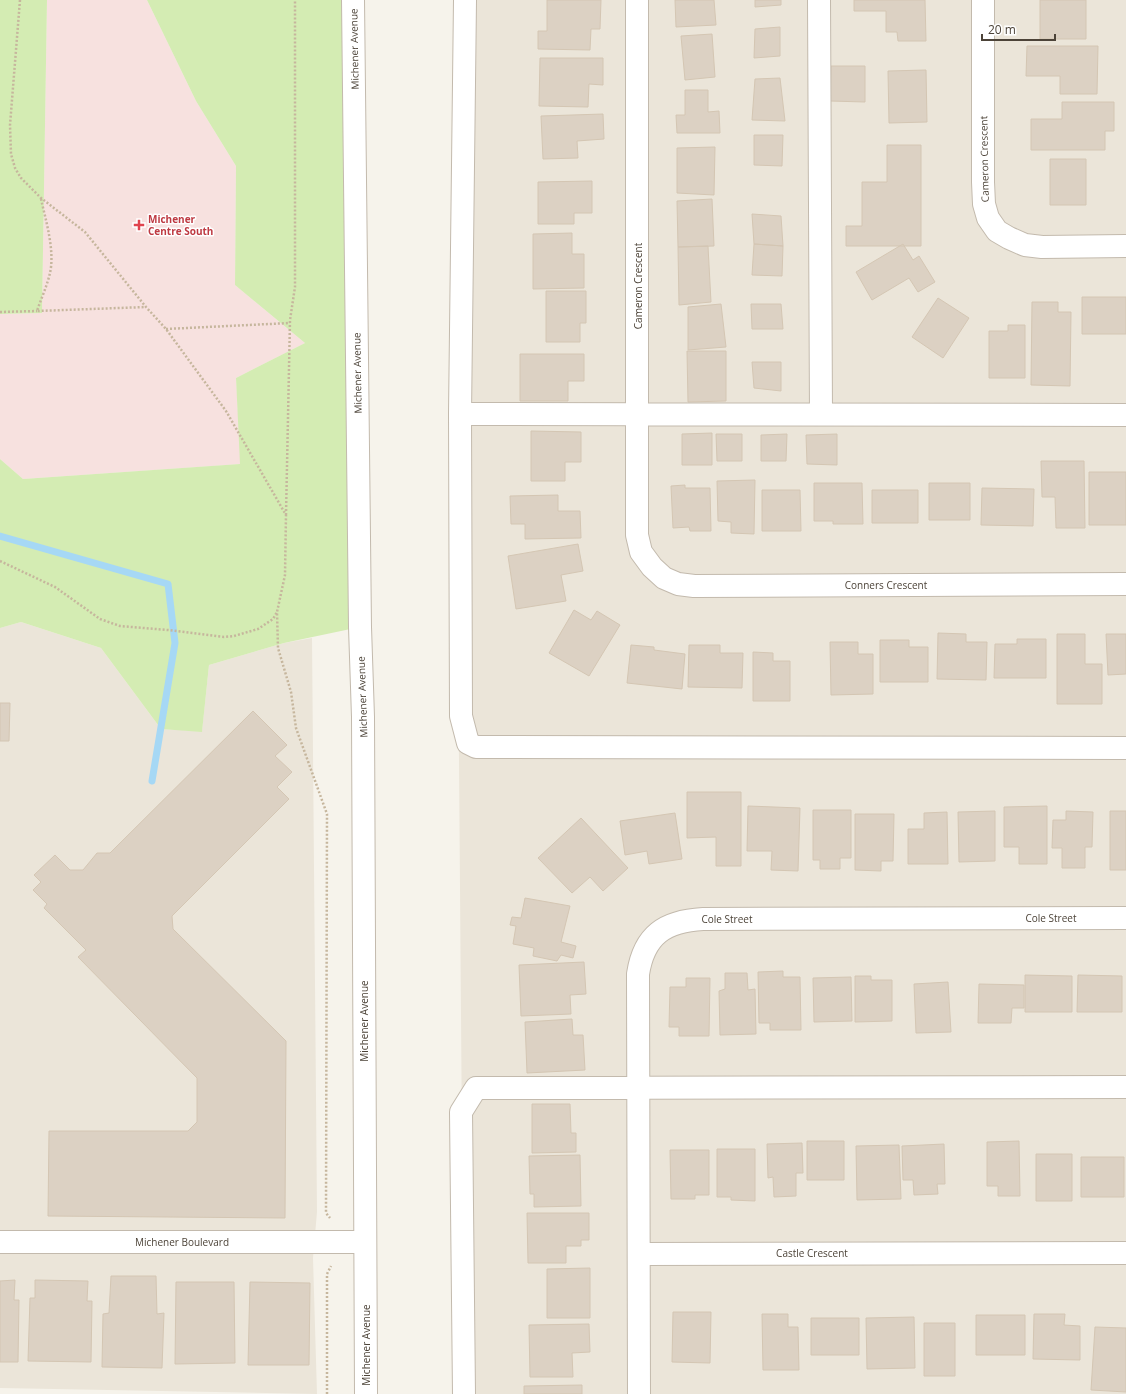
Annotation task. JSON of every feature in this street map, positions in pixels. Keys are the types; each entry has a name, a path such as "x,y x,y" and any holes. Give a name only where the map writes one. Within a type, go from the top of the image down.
{"street":[{"name":"Michener Avenue","path":"354,0 360,627 363,717 366,1394"},
{"path":"465,0 460,414 462,716 468,743 476,747 1126,748"},
{"name":"Cameron Crescent","path":"638,0 638,535 641,552 652,567"},
{"path":"820,0 820,414"},
{"name":"Cameron Crescent","path":"983,0 983,182 984,204 988,218 997,231 1025,245 1042,247 1126,246"},
{"path":"460,414 1126,415"},
{"name":"Conners Crescent","path":"652,567 664,578 678,584 694,586 1126,584"},
{"name":"Cole Street","path":"640,1254 638,974 640,962 646,946 662,929 676,922 703,919 1126,918"},
{"path":"464,1394 462,1112 476,1088 1126,1087"},
{"name":"Michener Boulevard","path":"0,1242 365,1242"},
{"name":"Castle Crescent","path":"640,1254 1126,1253"},
{"path":"639,1394 640,1254"}],"path":[{"path":"20,0 10,126 11,154 15,168 21,178 41,198 85,232 146,307 166,329 226,411 286,515"},
{"path":"295,0 295,287 290,323 285,575 277,612 278,648 291,692 296,728 327,814 326,1213 332,1221"},
{"path":"37,311 52,265 50,245 41,198"},
{"path":"0,312 146,307"},
{"path":"166,329 290,323"},
{"path":"0,561 54,587 100,619 120,626 224,637 234,636 258,629 273,619 277,612"},
{"path":"327,1394 327,1274 332,1265"}],"shaded area":[{"name":"Michener Centre South","path":"47,0 147,0 196,101 236,166 235,285 305,343 236,378 241,464 23,479 0,459 0,314 42,313"},
{"path":"453,0 1126,0 1126,1394 464,1394"},
{"path":"21,622 101,648 161,729 202,731 209,665 284,643 312,638 317,1212 313,1258 317,1394 0,1388 0,628"}],"green space":[{"path":"0,0 47,0 42,313 0,314"},
{"path":"147,0 355,0 360,627 284,643 209,665 202,732 161,729 101,648 21,622 0,628 0,459 23,479 240,464 236,378 305,343 235,285 236,166 196,101"}],"building":[{"path":"547,0 601,0 600,29 591,29 590,50 538,49 538,31 547,31"},
{"path":"675,0 714,0 716,25 676,27"},
{"path":"755,0 781,0 781,5 755,7"},
{"path":"854,0 925,0 926,41 898,41 897,32 886,32 886,11 854,11"},
{"path":"1040,0 1086,0 1086,39 1040,39"},
{"path":"780,27 780,56 754,58 755,29"},
{"path":"712,34 715,77 685,80 681,36"},
{"path":"1027,46 1098,46 1097,94 1060,94 1060,76 1026,76"},
{"path":"540,58 603,58 603,85 589,84 588,107 539,106"},
{"path":"831,66 865,66 865,102 830,101"},
{"path":"926,70 927,122 889,123 888,71"},
{"path":"780,78 785,121 752,120 755,79"},
{"path":"685,90 708,90 708,112 719,111 720,133 677,133 676,115 685,115"},
{"path":"1062,102 1114,102 1114,131 1105,131 1105,150 1031,150 1031,119 1062,119"},
{"path":"603,114 604,139 577,141 578,158 543,159 541,116"},
{"path":"754,135 783,135 782,166 754,165"},
{"path":"887,145 921,145 921,246 846,246 846,226 862,226 862,182 887,182"},
{"path":"715,147 714,195 677,193 677,148"},
{"path":"1050,159 1086,159 1086,205 1050,205"},
{"path":"592,181 592,213 574,213 574,224 538,224 538,182"},
{"path":"712,199 714,246 678,247 677,201"},
{"path":"752,214 781,216 783,246 754,244"},
{"path":"572,233 572,254 584,254 584,288 533,289 533,234"},
{"path":"754,244 783,246 782,276 752,275"},
{"path":"903,244 913,260 919,256 935,282 918,292 909,278 872,300 856,272"},
{"path":"708,246 711,302 679,305 678,247"},
{"path":"546,291 586,291 586,323 580,323 580,342 546,342"},
{"path":"1082,297 1126,297 1126,334 1082,334"},
{"path":"938,298 969,318 943,358 912,337"},
{"path":"1032,302 1058,302 1058,312 1071,312 1070,386 1031,385"},
{"path":"721,304 726,347 688,350 688,307"},
{"path":"751,304 781,304 783,329 752,329"},
{"path":"1008,325 1025,325 1025,378 989,378 989,331 1008,331"},
{"path":"687,351 726,351 726,401 688,402"},
{"path":"520,354 584,354 584,381 568,381 568,401 520,401"},
{"path":"752,362 781,362 781,391 754,388"},
{"path":"531,431 581,432 581,462 565,462 565,481 531,481"},
{"path":"712,433 712,465 682,465 682,434"},
{"path":"716,434 742,434 742,461 717,461"},
{"path":"787,434 786,461 761,461 761,435"},
{"path":"837,434 837,465 807,464 806,435"},
{"path":"1041,461 1084,461 1085,528 1056,528 1055,497 1042,497"},
{"path":"1089,472 1126,472 1126,525 1089,525"},
{"path":"755,480 754,534 731,533 731,522 718,521 717,481"},
{"path":"814,483 862,483 863,524 833,524 833,521 814,521"},
{"path":"929,483 970,483 970,520 929,520"},
{"path":"685,485 685,488 710,488 711,531 690,531 689,527 673,528 671,486"},
{"path":"982,488 1034,489 1033,526 981,525"},
{"path":"762,490 800,490 801,531 762,531"},
{"path":"872,490 918,490 918,523 872,523"},
{"path":"558,495 558,511 580,511 581,538 525,539 525,524 511,524 510,496"},
{"path":"578,544 583,571 561,575 566,601 516,609 508,556"},
{"path":"574,610 591,620 597,611 620,625 589,676 549,653"},
{"path":"938,633 966,634 966,642 987,642 986,680 937,679"},
{"path":"1057,634 1085,634 1085,664 1102,664 1102,704 1057,704"},
{"path":"1106,634 1126,634 1126,674 1108,675"},
{"path":"1017,639 1046,639 1046,678 994,678 995,644 1017,644"},
{"path":"880,640 909,640 909,647 928,647 928,682 880,682"},
{"path":"830,642 858,642 858,654 873,654 873,694 831,695"},
{"path":"631,645 654,647 654,650 685,654 682,689 627,683"},
{"path":"689,645 720,645 720,653 743,653 742,688 688,687"},
{"path":"753,652 773,653 773,661 790,661 790,701 753,701"},
{"path":"0,703 10,703 9,741 0,741"},
{"path":"253,711 287,745 275,756 292,772 277,787 289,799 172,916 173,929 286,1041 285,1218 48,1216 49,1131 188,1131 197,1122 197,1078 78,957 86,950 44,908 47,904 33,890 41,882 34,875 55,855 70,870 83,870 97,853 110,853"},
{"path":"687,792 741,792 741,866 716,866 716,837 687,838"},
{"path":"748,806 800,808 798,871 771,870 772,851 747,851"},
{"path":"1047,806 1047,864 1019,864 1019,847 1004,847 1004,807"},
{"path":"813,810 851,810 851,858 840,858 840,869 820,869 820,860 813,860"},
{"path":"995,811 995,861 959,862 958,812"},
{"path":"1066,811 1093,812 1092,847 1085,847 1085,868 1062,868 1062,848 1052,848 1053,820 1066,820"},
{"path":"1110,811 1126,811 1126,870 1110,870"},
{"path":"947,812 948,864 908,864 908,829 924,829 924,813"},
{"path":"675,813 682,859 649,864 647,851 625,855 620,821"},
{"path":"855,814 894,814 893,861 881,861 881,871 855,870"},
{"path":"581,818 628,868 603,891 590,877 572,893 538,858"},
{"path":"525,898 570,906 561,942 576,946 573,958 561,955 557,961 533,956 534,948 513,944 516,926 510,925 512,917 521,918"},
{"path":"584,962 586,994 570,995 571,1014 521,1016 519,965"},
{"path":"783,971 783,977 800,977 801,1030 770,1030 770,1023 759,1023 758,972"},
{"path":"725,973 747,973 748,990 755,989 756,1034 720,1035 719,991 725,989"},
{"path":"1025,975 1072,976 1072,1012 1025,1012"},
{"path":"1078,975 1122,976 1122,1012 1077,1012"},
{"path":"855,976 871,976 871,980 892,980 892,1021 855,1022"},
{"path":"851,977 852,1021 814,1022 813,978"},
{"path":"686,978 710,978 709,1036 679,1036 679,1027 669,1027 670,987 686,987"},
{"path":"948,982 951,1032 916,1033 914,984"},
{"path":"979,984 1024,985 1024,1008 1012,1008 1011,1023 978,1023"},
{"path":"572,1019 573,1035 583,1035 585,1070 527,1073 525,1022"},
{"path":"532,1104 570,1104 571,1133 576,1133 576,1152 532,1153"},
{"path":"807,1141 844,1141 844,1180 807,1180"},
{"path":"1019,1141 1020,1196 998,1196 998,1186 987,1186 987,1142"},
{"path":"802,1143 803,1173 796,1173 796,1196 774,1197 773,1177 768,1178 767,1144"},
{"path":"944,1144 945,1184 937,1184 938,1194 914,1195 913,1180 903,1180 902,1146"},
{"path":"899,1145 901,1199 857,1200 856,1146"},
{"path":"717,1149 755,1149 755,1201 731,1200 731,1197 717,1197"},
{"path":"670,1150 709,1150 709,1195 695,1195 695,1199 671,1199"},
{"path":"1036,1154 1072,1154 1072,1201 1036,1201"},
{"path":"580,1155 581,1206 534,1207 534,1194 530,1194 529,1156"},
{"path":"1081,1157 1124,1157 1124,1197 1081,1197"},
{"path":"527,1213 589,1213 589,1240 581,1240 581,1246 566,1246 566,1263 528,1263"},
{"path":"590,1268 590,1318 547,1318 547,1269"},
{"path":"111,1276 156,1276 157,1314 164,1313 162,1368 102,1367 103,1314 109,1313"},
{"path":"15,1280 14,1300 19,1300 18,1362 0,1362 0,1281"},
{"path":"35,1280 88,1281 87,1301 92,1301 91,1362 28,1361 30,1298 35,1298"},
{"path":"176,1282 234,1282 235,1363 175,1364"},
{"path":"250,1282 310,1283 309,1365 248,1365"},
{"path":"673,1312 711,1312 710,1363 672,1362"},
{"path":"762,1314 788,1314 788,1327 798,1327 799,1370 763,1370"},
{"path":"1034,1314 1065,1314 1064,1325 1080,1326 1080,1360 1033,1359"},
{"path":"976,1315 1025,1315 1025,1355 976,1355"},
{"path":"914,1317 915,1368 867,1369 866,1318"},
{"path":"811,1318 859,1318 859,1355 811,1355"},
{"path":"924,1323 955,1323 955,1376 924,1376"},
{"path":"589,1324 590,1352 572,1353 573,1377 530,1377 529,1325"},
{"path":"1095,1327 1126,1328 1126,1392 1091,1390"},
{"path":"582,1385 582,1394 524,1394 524,1386"}],"waterway":[{"path":"0,536 168,584 175,643 152,781"}],"place":[{"name":"Michener Centre South","path":"139,225"}]}
